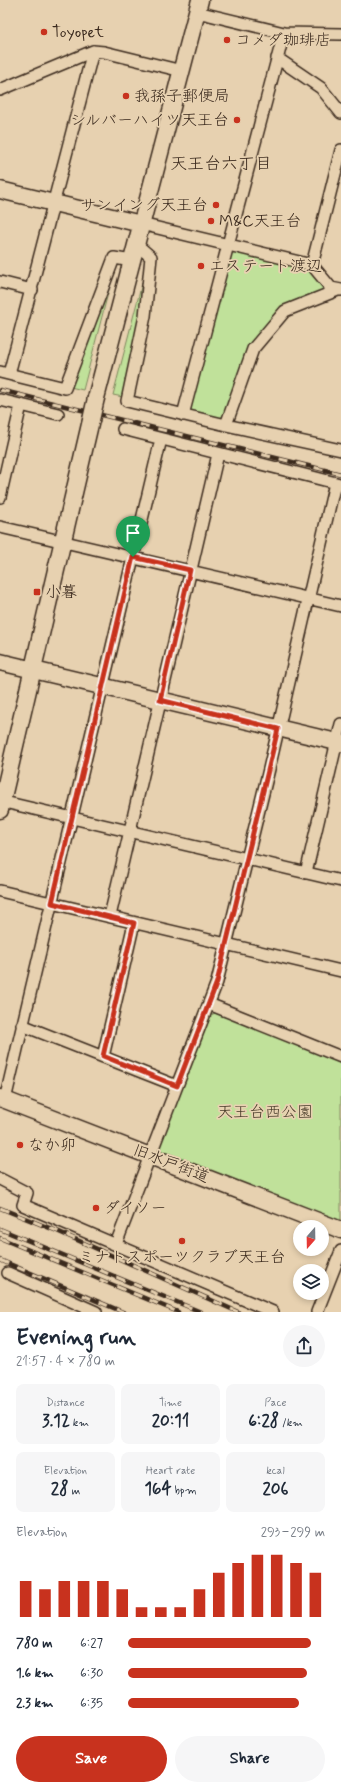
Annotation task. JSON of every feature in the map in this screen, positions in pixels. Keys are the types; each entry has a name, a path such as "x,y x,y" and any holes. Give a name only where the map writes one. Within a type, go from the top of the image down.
{"street":[{"path":"341,34 284,33 198,6 96,398 1,804 129,831 341,881"},
{"path":"183,415 284,33"},
{"path":"0,90 93,51 104,52 182,71"},
{"path":"93,51 32,290 4,373 65,388 114,258 132,261"},
{"path":"277,58 321,88 341,113"},
{"path":"312,264 341,150"},
{"path":"0,190 312,264 331,288 340,290"},
{"path":"136,244 151,257 145,316 127,401 226,425 341,450"},
{"path":"0,282 32,290"},
{"path":"226,425 253,349 285,311 340,290"},
{"path":"0,400 58,414"},
{"path":"0,497 21,405"},
{"path":"116,1244 217,982 248,859 308,598 338,484 123,430"},
{"path":"3,1099 52,903 161,439"},
{"path":"110,916 218,454"},
{"path":"0,527 341,606"},
{"path":"0,662 339,743"},
{"path":"306,872 339,743 341,724"},
{"path":"0,891 341,971"},
{"path":"103,1056 134,923"},
{"path":"209,1004 341,1057"},
{"path":"22,1025 177,1086"},
{"name":"旧水戸街道","path":"3,1099 341,1230"},
{"path":"0,1179 27,1193 23,1205 273,1312"},
{"path":"317,1312 341,1250"},
{"path":"8,1273 82,1309 96,1312"}],"green space":[{"path":"230,249 309,267 328,290 283,309 250,348 224,422 186,414"},
{"path":"148,260 142,315 123,397 113,395"},
{"path":"115,266 83,390 70,387"},
{"name":"天王台西公園","path":"215,1013 341,1062 341,1222 161,1152 159,1146 211,1015"}],"railway":[{"path":"0,390 341,474"},
{"path":"0,1208 57,1231 238,1312"},
{"path":"0,1229 201,1312"},
{"path":"0,1238 178,1312"},
{"path":"0,1260 123,1312"}],"place":[{"name":"Toyopet","path":"44,32"},
{"name":"コメダ珈琲店","path":"227,40"},
{"name":"我孫子郵便局","path":"126,96"},
{"name":"シルバーハイツ天王台","path":"237,120"},
{"name":"サンイング天王台","path":"216,205"},
{"name":"M&C天王台","path":"211,221"},
{"name":"エステート渡辺","path":"201,266"},
{"name":"小暮","path":"37,592"},
{"name":"なか卯","path":"20,1145"},
{"name":"ダイソー","path":"96,1208"},
{"name":"ミナトスポーツクラブ天王台","path":"182,1241"}],"district":[{"name":"天王台六丁目","path":"221,164"}],"route":[{"path":"133,557 190,570 160,700 278,729 248,859 217,982 177,1086 103,1056 134,923 52,903 133,557"}]}
